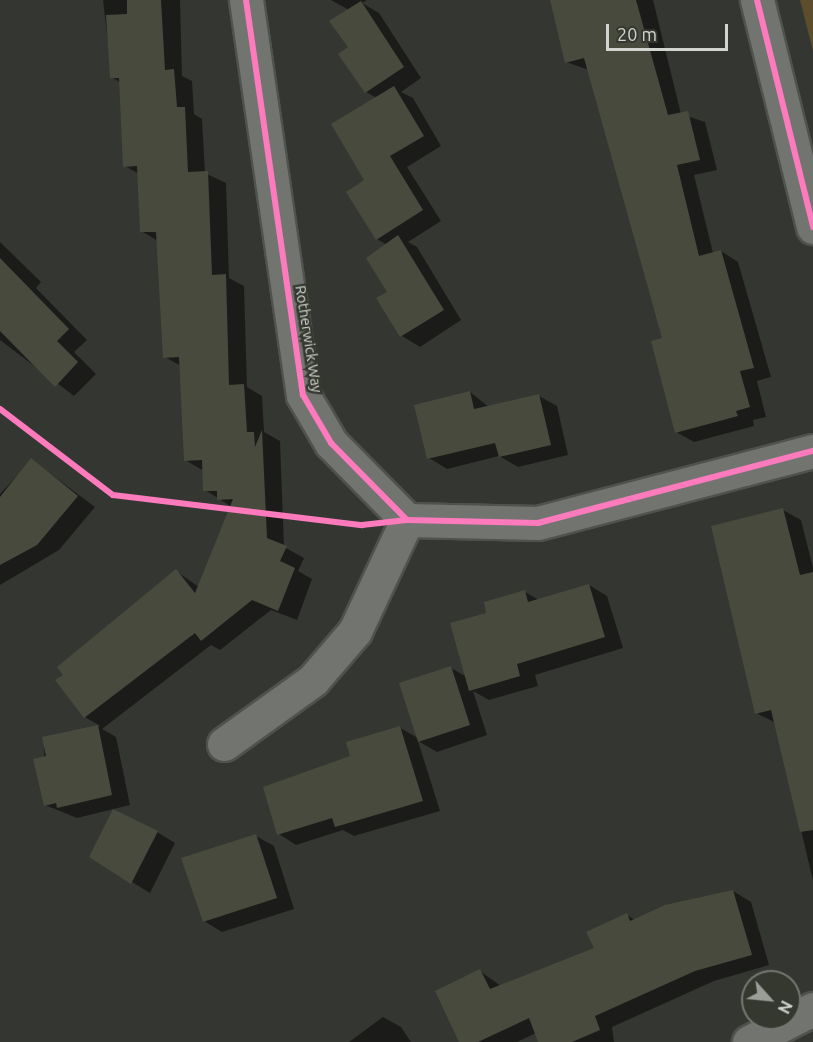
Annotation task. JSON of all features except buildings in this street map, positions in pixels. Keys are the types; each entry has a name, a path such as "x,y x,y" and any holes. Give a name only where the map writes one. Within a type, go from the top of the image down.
{"street":[{"name":"Rotherwick Way","path":"246,0 303,395 331,443 407,520"},
{"path":"757,0 813,227"},
{"path":"224,744 313,680 355,631 407,520 538,523 813,452"},
{"path":"749,1042 813,1009"}],"shaded area":[{"path":"800,0 813,0 813,51"}],"cycle path":[{"path":"246,0 303,395 331,443 407,520 538,523 813,451"},
{"path":"757,0 813,227"},
{"path":"0,409 113,495 362,525 407,520"}]}
